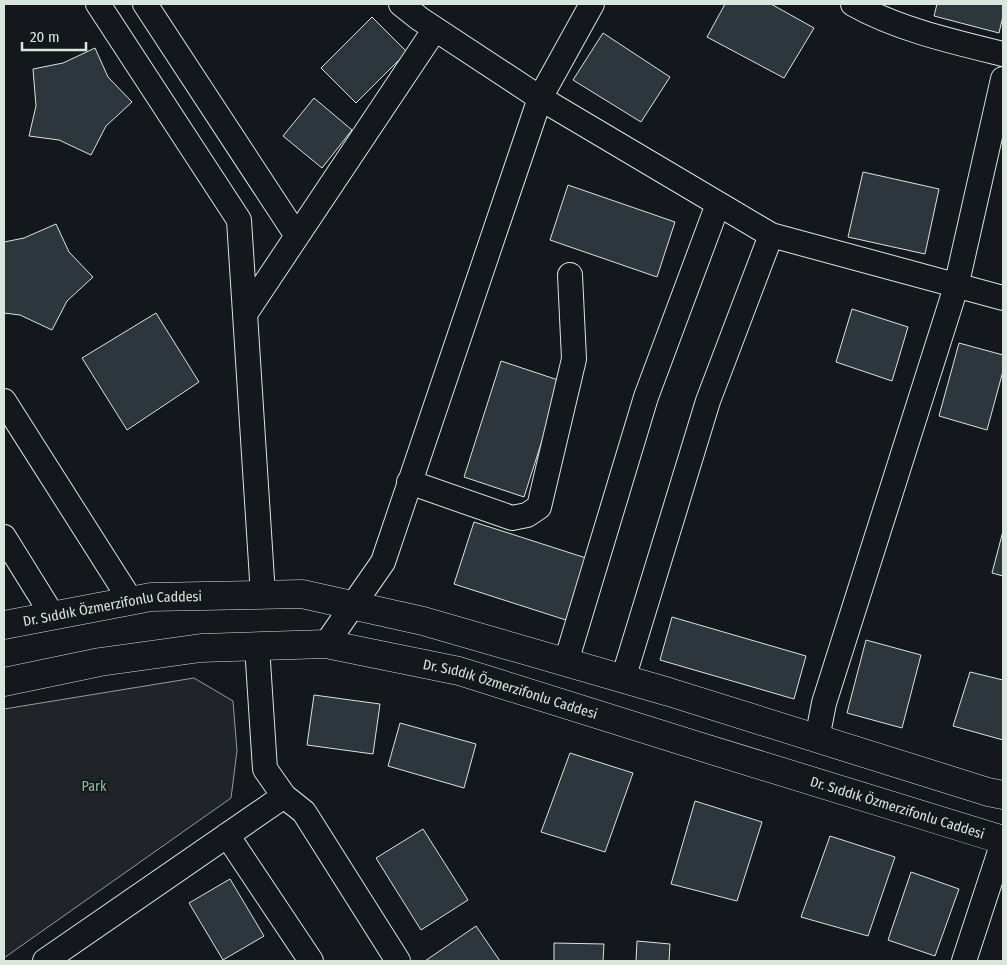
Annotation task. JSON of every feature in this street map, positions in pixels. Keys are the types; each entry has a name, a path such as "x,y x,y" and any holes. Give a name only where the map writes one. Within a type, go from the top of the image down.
{"main road":[{"name":"Dr. Sıddık Özmerzifonlu Caddesi","path":"4,625 151,597 302,594 423,620 1003,795"},
{"name":"Dr. Sıddık Özmerzifonlu Caddesi","path":"4,682 109,661 201,648 326,644 459,671 1003,841"}],"street":[{"path":"98,4 239,220 263,595"},
{"path":"145,4 298,236"},
{"path":"401,4 435,29 540,98 771,235 956,287 1003,298"},
{"path":"326,644 383,562 540,98 592,4"},
{"path":"853,4 866,11 940,39 1003,54"},
{"path":"245,314 435,29"},
{"path":"817,739 824,704 956,287 1003,79"},
{"path":"566,662 646,397 718,204"},
{"path":"623,679 708,401 771,235"},
{"path":"410,482 512,518 527,515 539,507 574,359 570,275"},
{"path":"4,401 131,601"},
{"path":"4,537 53,616"},
{"path":"257,646 264,769 284,796 304,812 398,961"},
{"path":"53,959 284,796"},
{"path":"227,835 310,961"},
{"path":"964,961 1003,841"}],"green space":[{"name":"Park","path":"194,678 233,701 237,751 231,798 4,958 4,709"}],"building":[{"path":"725,4 771,4 814,28 784,78 707,37"},
{"path":"937,4 1003,4 1003,16 999,33 934,16"},
{"path":"372,17 407,52 356,103 321,68"},
{"path":"603,33 670,77 641,122 573,80"},
{"path":"95,48 108,77 132,102 106,126 91,155 59,140 29,136 36,106 33,69 63,63"},
{"path":"314,98 352,130 322,168 283,136"},
{"path":"863,172 939,189 925,254 848,237"},
{"path":"568,185 675,222 657,277 550,240"},
{"path":"56,224 69,252 93,277 67,301 52,330 20,315 4,313 4,242 24,238"},
{"path":"852,309 908,327 892,381 836,362"},
{"path":"156,313 199,382 127,430 82,358"},
{"path":"959,343 1003,355 1003,371 987,430 939,416"},
{"path":"501,361 561,381 524,497 464,477"},
{"path":"474,522 586,558 566,620 454,584"},
{"path":"1003,531 1003,576 992,573"},
{"path":"672,617 806,656 794,699 660,660"},
{"path":"866,640 921,655 902,728 847,713"},
{"path":"970,672 1003,680 1003,740 953,726"},
{"path":"314,695 380,704 373,754 307,745"},
{"path":"400,723 476,744 464,788 388,766"},
{"path":"570,753 633,773 605,852 541,832"},
{"path":"695,801 762,822 737,901 671,884"},
{"path":"423,829 468,900 421,930 376,858"},
{"path":"830,836 895,857 868,936 801,917"},
{"path":"911,872 959,889 935,956 888,940"},
{"path":"230,879 264,936 223,960 189,903"},
{"path":"476,926 500,961 425,961"},
{"path":"637,941 670,944 669,961 636,961"},
{"path":"554,943 604,944 603,961 554,961"}]}
